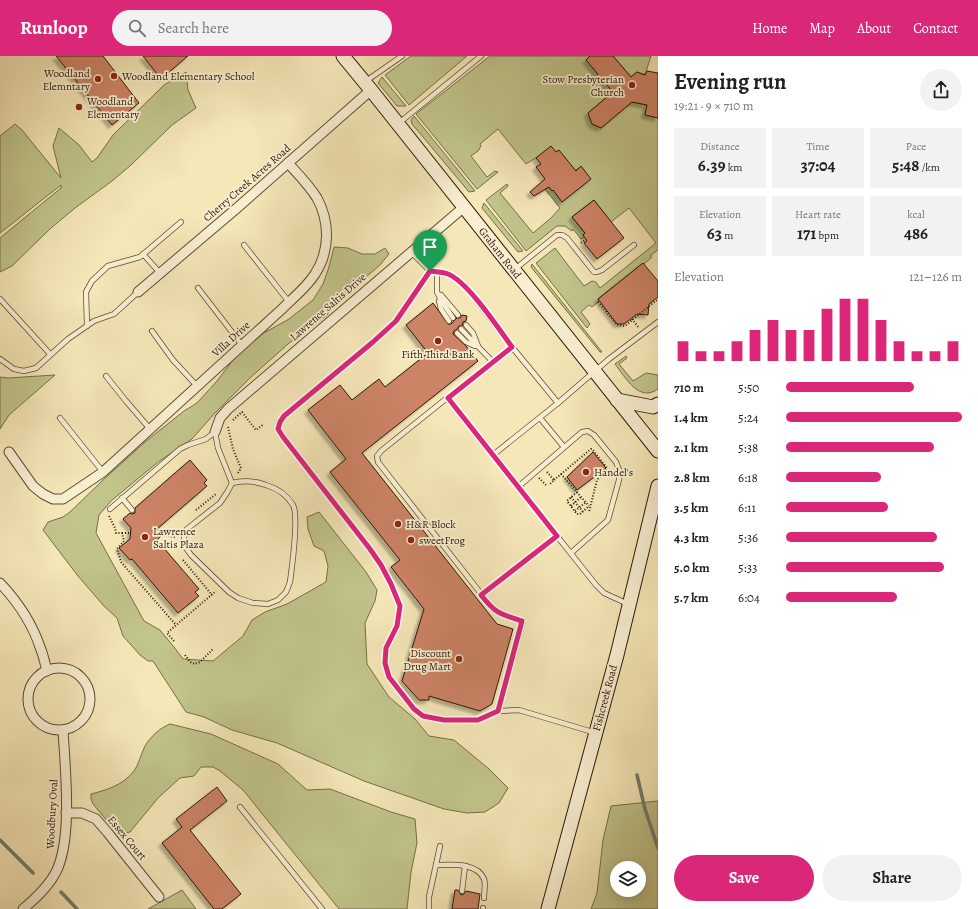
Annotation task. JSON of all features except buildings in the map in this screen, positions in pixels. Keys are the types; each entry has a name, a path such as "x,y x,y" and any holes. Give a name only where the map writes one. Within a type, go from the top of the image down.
{"main road":[{"name":"Graham Road","path":"342,56 368,86 658,451"},
{"path":"617,400 653,407 658,404"},
{"name":"Fishcreek Road","path":"548,909 596,733 658,486"}],"street":[{"name":"Cherry Creek Acres Road","path":"138,292 288,163 368,86"},
{"name":"Villa Drive","path":"9,452 33,486 42,494 53,499 63,499 103,472 289,302 316,273 327,242 327,227 323,212 316,198 288,163"},
{"name":"Lawrence Saltis Drive","path":"215,432 220,418 228,409 464,207"},
{"path":"0,583 20,608 30,624 40,647 47,671"},
{"path":"52,669 66,669 73,671 84,680 90,693 90,700 86,714 75,725 63,730 52,730 45,727 35,718 29,706 28,695 30,688 37,677 47,671 52,669"},
{"name":"Woodbury Oval","path":"23,909 44,889 55,873 63,850 66,813 66,783 63,730"},
{"name":"Essex Court","path":"66,813 82,813 96,819 159,897"}],"lane":[{"path":"368,86 402,56"},
{"path":"398,124 481,56"},
{"path":"87,326 86,292 92,281 108,266 140,256 181,222"},
{"path":"513,270 557,235 562,235 567,238 594,272 602,270 634,245"},
{"path":"244,245 289,302"},
{"path":"411,252 430,271 448,274 457,280 474,297 512,347 558,403"},
{"path":"143,254 160,273"},
{"path":"430,271 396,321 284,416 278,429 370,549 381,565 391,584 400,606 397,626 386,648 385,663 389,677 414,709 423,716 444,720 478,720 498,711 519,710 596,733"},
{"path":"437,272 438,292 451,320"},
{"path":"198,288 242,345"},
{"path":"0,359 14,369 24,371 36,368 68,339 94,321 114,314 138,292"},
{"path":"438,292 458,315"},
{"path":"0,299 50,354"},
{"path":"493,455 540,418 594,372 658,322"},
{"path":"466,325 473,333 479,347"},
{"path":"152,331 173,360 197,386"},
{"path":"459,331 479,347 493,362"},
{"path":"498,711 522,621 499,613 493,609 378,462 377,456 381,451 512,347"},
{"path":"106,376 150,429"},
{"path":"448,398 604,593 629,605"},
{"path":"60,418 103,472"},
{"path":"540,418 564,447"},
{"path":"518,487 582,432 588,431 594,435 616,462 620,472 619,480 608,520 571,553"},
{"path":"110,509 180,449 206,439 215,432 218,448 232,483"},
{"path":"242,480 261,483 272,487 286,496 294,506 295,517 290,582 286,592 278,600 268,604 253,603 238,598 222,586 191,555 184,545 184,537 187,529 220,503 232,483 242,480"},
{"path":"122,498 132,510"},
{"path":"481,595 557,536"},
{"path":"240,807 322,909"},
{"path":"429,909 429,897 440,846"},
{"path":"436,864 465,866 472,868 481,874 485,881 484,898"},
{"path":"462,891 465,866"}],"path":[{"path":"598,302 617,325 625,326 658,299"},
{"path":"232,421 242,412 256,430 264,424"},
{"path":"229,425 228,428 233,449 241,468 232,483"},
{"path":"550,484 592,449 607,468 597,480 589,512"},
{"path":"542,466 554,480"},
{"path":"561,474 590,506"},
{"path":"577,492 567,501 575,511 579,515 590,506"},
{"path":"196,510 216,494 224,498"},
{"path":"571,497 583,512"},
{"path":"571,506 581,497"},
{"path":"575,511 586,502"},
{"path":"110,509 106,513 115,528 116,533 130,533"},
{"path":"162,535 175,537 176,531"},
{"path":"122,533 124,541 117,549 121,562 176,625"},
{"path":"182,559 212,595"},
{"path":"174,641 167,633 222,586"},
{"path":"185,654 190,662 195,664 200,662 213,650"}],"green space":[{"path":"411,56 467,56 409,105 385,75"},
{"path":"490,56 590,56 586,60 613,92 588,113 592,124 601,128 632,102 647,105 645,115 658,118 658,250 651,255 651,258 644,264 643,263 598,299 599,301 592,307 589,305 581,312 590,324 587,328 536,263 555,248 584,286 592,281 596,282 600,288 656,243 629,208 611,222 594,200 572,217 585,233 583,235 585,237 581,239 573,229 572,231 565,226 557,226 526,251 486,200 507,184 508,186 500,193 533,233 551,218 560,208 545,189 549,187 562,201 580,167 575,171 558,150 556,152 539,156 526,164 498,129 480,144 481,146 478,151 471,156 487,177 495,171 498,172 477,189 416,114"},
{"path":"613,56 651,56 645,75 637,72 631,77"},
{"path":"186,72 188,90 196,108 172,125 131,165 112,181 51,228 12,266 0,272 0,238 61,188 61,185 0,233 0,136 15,124 22,130 61,178 53,146 59,128 79,145 92,162 97,158 113,135 164,85"},
{"path":"382,77 406,106 397,106 378,83"},
{"path":"414,116 475,191 469,192 412,124 411,120"},
{"path":"484,203 523,251 518,252 482,208"},
{"path":"334,247 348,248 362,254 375,254 385,248 389,254 380,265 339,300 326,316 288,344 250,378 215,413 192,439 158,462 111,501 99,515 96,533 144,621 160,630 183,659 213,661 243,636 252,620 265,612 287,604 326,582 328,566 324,551 314,546 308,529 307,517 319,512 366,572 377,590 375,601 365,623 367,664 389,697 415,719 429,736 454,740 489,769 508,788 499,803 485,812 467,813 444,809 364,781 277,743 232,730 204,717 186,712 153,661 148,661 140,655 123,636 117,618 103,605 78,576 43,530 48,522 63,517 70,512 145,442 184,411 197,403 217,381 239,352 262,334 289,319 313,300 323,284"},
{"path":"532,264 602,352 600,352 531,267"},
{"path":"626,356 627,358 619,364 633,381 646,373 658,375 658,389 645,393 633,387 615,364"},
{"path":"55,375 9,415 0,429 0,377 8,378"},
{"path":"170,724 211,734 278,764 307,790 330,789 391,812 415,819 417,843 411,872 407,909 339,909 243,790 213,767 201,767 194,776 180,778 158,798 130,832 121,834 113,828 93,804 91,794 114,786 130,776 136,768 145,746 150,739 159,730"},
{"path":"658,801 658,909 591,909 597,893 603,840 611,806"},
{"path":"182,890 196,909 148,909"}],"waterway":[{"path":"637,775 645,809 658,848"},
{"path":"0,840 33,873"},
{"path":"61,892 77,909"}],"place":[{"name":"Woodland Elementary School","path":"114,76"},
{"name":"Woodland Elemntary","path":"98,79"},
{"name":"Stow Presbyterian Church","path":"632,85"},
{"name":"Woodland Elementary","path":"79,107"},
{"name":"Fifth Third Bank","path":"438,341"},
{"name":"Handel's","path":"586,472"},
{"name":"H&R Block","path":"398,524"},
{"name":"Lawrence Saltis Plaza","path":"145,537"},
{"name":"sweetFrog","path":"411,540"},
{"name":"Discount Drug Mart","path":"459,659"}],"route":[{"path":"430,271 448,274 457,280 474,297 512,347 448,398 557,536 481,595 493,609 499,613 522,621 498,711 478,720 444,720 423,716 414,709 389,677 385,663 386,648 397,626 400,606 391,584 381,565 370,549 278,429 284,416 396,321 430,271"}]}
